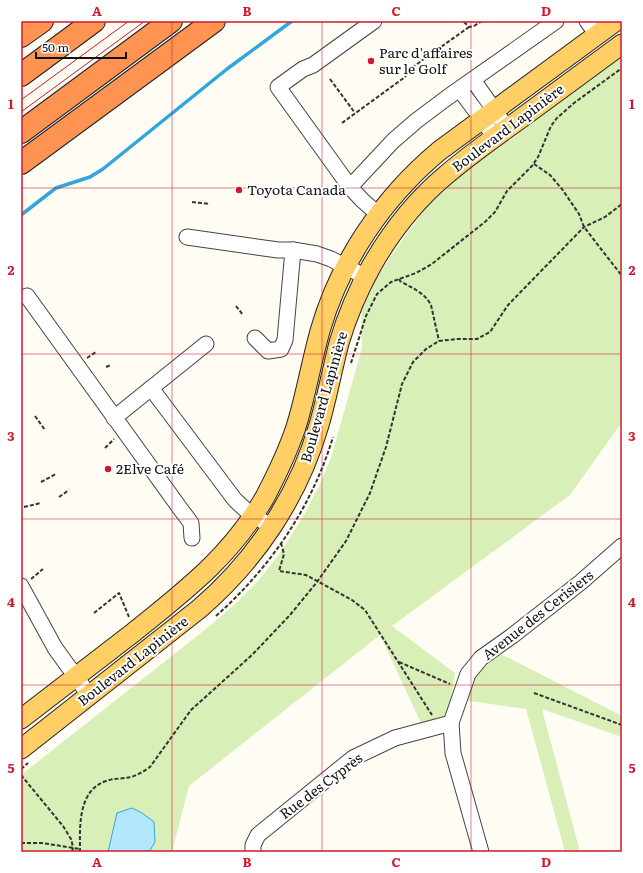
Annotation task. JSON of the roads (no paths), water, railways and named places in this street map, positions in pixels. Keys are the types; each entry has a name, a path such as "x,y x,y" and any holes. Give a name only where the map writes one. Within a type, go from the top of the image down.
{"highway":[{"path":"21,36 42,21"},
{"path":"21,75 94,21"},
{"path":"21,132 172,21"},
{"path":"21,163 214,21"}],"main road":[{"name":"Boulevard Lapinière","path":"21,719 181,595 210,569 228,549 253,515 275,478 288,448 297,421 325,315 346,267 379,214 398,191 439,151 488,115 592,28 616,21"},
{"name":"Boulevard Lapinière","path":"21,748 188,618 218,593 246,562 277,535 320,423 344,328 352,306 366,277 387,241 419,201 446,175 622,44"}],"street":[{"path":"374,21 313,65 303,69 278,87 350,187 362,200 379,214"},
{"path":"350,187 393,141 416,121 556,21"},
{"path":"473,80 488,115"},
{"path":"460,90 488,115 501,133"},
{"path":"187,237 322,255 366,277"},
{"path":"255,338 268,350 282,349 285,340 293,250"},
{"path":"27,296 191,523 192,538"},
{"path":"114,418 206,344"},
{"path":"151,388 236,500 243,508 277,535"},
{"name":"Avenue des Cerisiers","path":"480,852 445,725 468,674 481,658 512,636 581,582 622,546"},
{"path":"25,583 55,648 89,695"},
{"name":"Rue des Cyprès","path":"253,852 253,845 258,835 353,758 395,738 445,725"}],"water":[{"path":"132,808 154,822 155,842 149,852 108,852 117,813"}],"waterway":[{"path":"21,215 56,188 90,177 103,169 227,69 292,21"}],"tram line":[{"path":"21,100 129,21"},
{"path":"21,112 145,21"}],"place":[{"name":"Parc d'affaires sur le Golf","path":"371,61"},
{"name":"Toyota Canada","path":"239,190"},
{"name":"2Elve Café","path":"108,469"}]}
